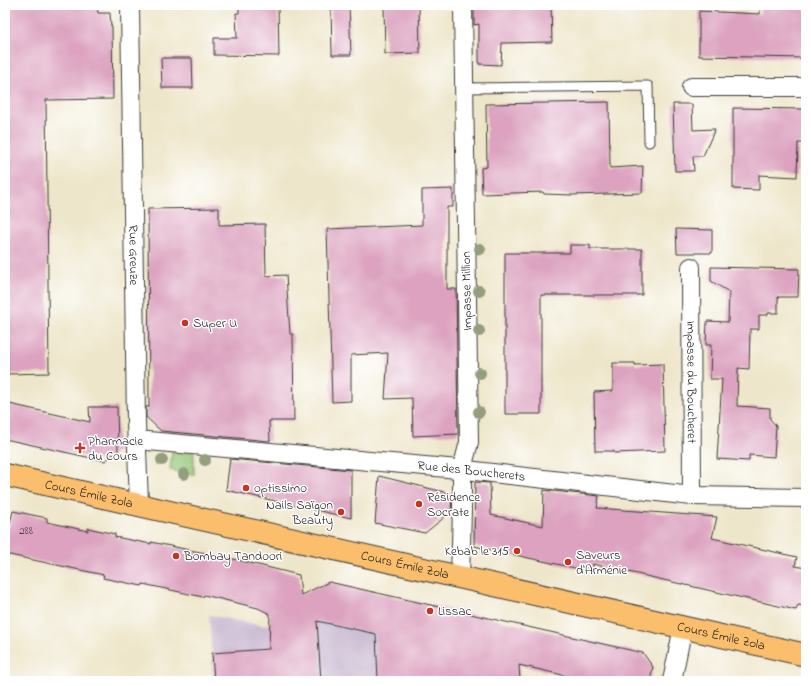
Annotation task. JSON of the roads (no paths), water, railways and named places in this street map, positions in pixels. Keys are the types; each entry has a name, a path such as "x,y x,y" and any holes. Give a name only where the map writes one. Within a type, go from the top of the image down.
{"main road":[{"name":"Cours Émile Zola","path":"5,475 806,655"}],"street":[{"name":"Rue Greuze","path":"130,5 139,504"},
{"name":"Impasse Million","path":"460,577 462,469 469,442 463,5"},
{"path":"691,87 806,87"},
{"name":"Impasse du Boucheret","path":"690,267 692,496"},
{"name":"Rue des Boucherets","path":"137,440 462,469 692,496 806,498"},
{"path":"672,681 683,628"}],"lane":[{"path":"464,88 648,86 649,142"}],"place":[{"name":"Super U","path":"185,323"},
{"name":"Pharmacie du Cours","path":"80,448"},
{"name":"optissimo","path":"246,488"},
{"name":"Résidence Socrate","path":"419,504"},
{"name":"Nails Saïgon Beauty","path":"341,512"},
{"name":"Kebab le 315","path":"517,551"},
{"name":"Bombay Tandoori","path":"176,556"},
{"name":"Saveurs d'Arménie","path":"568,562"},
{"name":"Lissac","path":"430,611"}]}
